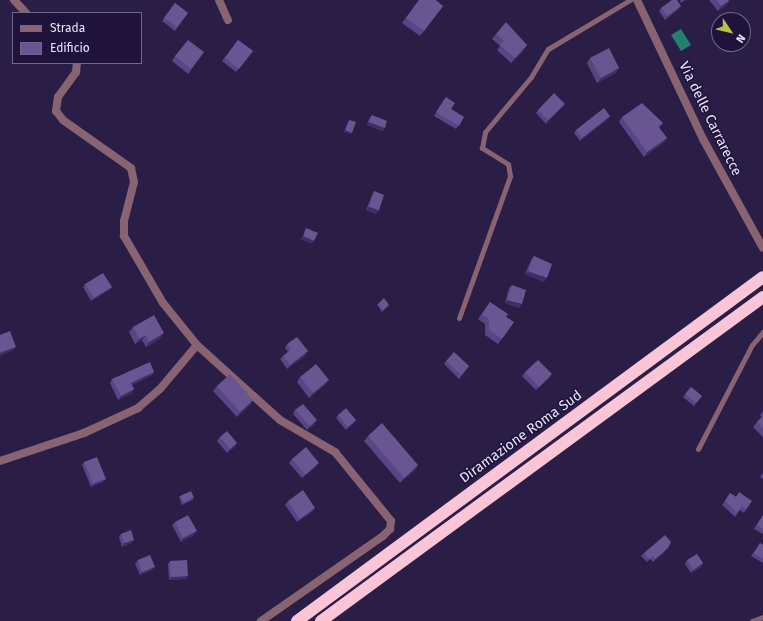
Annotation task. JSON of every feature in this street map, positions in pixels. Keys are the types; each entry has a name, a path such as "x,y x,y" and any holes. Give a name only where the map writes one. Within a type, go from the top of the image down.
{"highway":[{"name":"Diramazione Roma Sud","path":"297,621 763,277"},
{"path":"321,621 763,297"}],"street":[{"path":"14,0 25,12"},
{"path":"219,0 228,20"},
{"name":"Via delle Carrarecce","path":"636,0 706,145 763,248"},
{"path":"77,64 76,72 58,97 56,111 63,120 131,168 134,179 124,221 124,236 163,303 197,345 280,420 339,456 391,521 390,529 383,536 261,621"},
{"path":"0,460 84,433 138,408 160,389 197,345"}],"lane":[{"path":"459,318 510,176 508,164 482,148 485,132 531,78 548,49 636,0"},
{"path":"698,449 750,350 763,332"},
{"path":"752,621 763,617"}],"shaded area":[{"path":"681,29 691,45 681,51 671,35"}],"building":[{"path":"419,0 436,0 443,6 424,31 406,18"},
{"path":"672,0 677,0 681,6 668,16 661,8"},
{"path":"717,0 728,0 729,1 721,6"},
{"path":"175,3 188,13 177,27 164,18"},
{"path":"506,22 527,45 515,58 500,45 504,41 496,34"},
{"path":"188,40 204,52 191,69 175,56"},
{"path":"238,40 253,51 239,69 225,58"},
{"path":"609,48 619,68 601,78 590,58"},
{"path":"554,93 565,104 548,120 538,110"},
{"path":"446,97 455,103 451,109 464,117 459,126 436,112"},
{"path":"642,103 663,123 658,126 667,138 647,152 622,117"},
{"path":"604,108 610,116 582,138 576,130"},
{"path":"372,115 387,121 385,128 369,122"},
{"path":"349,120 356,122 352,133 345,130"},
{"path":"374,191 384,195 379,210 369,207"},
{"path":"306,228 318,233 314,241 303,236"},
{"path":"534,256 552,264 547,278 528,271"},
{"path":"103,273 112,287 94,298 85,284"},
{"path":"512,285 526,290 522,304 507,300"},
{"path":"384,298 389,305 383,310 378,304"},
{"path":"490,302 508,314 506,317 514,322 502,339 489,330 489,319 482,314"},
{"path":"154,315 164,333 149,342 146,335 139,339 133,327"},
{"path":"10,331 16,347 0,353 0,335"},
{"path":"297,337 308,351 290,365 283,356 291,350 287,344"},
{"path":"454,352 469,366 461,375 446,361"},
{"path":"538,360 552,374 539,387 525,372"},
{"path":"150,362 154,372 131,383 134,389 121,396 112,379"},
{"path":"316,364 329,380 313,393 300,377"},
{"path":"230,374 253,400 240,412 217,386"},
{"path":"691,387 702,396 696,403 685,394"},
{"path":"303,404 317,420 310,426 295,410"},
{"path":"346,408 356,420 348,427 338,415"},
{"path":"763,416 763,428 757,422"},
{"path":"382,423 418,465 404,478 368,436"},
{"path":"227,431 237,443 230,449 220,437"},
{"path":"306,447 319,463 305,475 292,459"},
{"path":"97,457 106,479 93,484 84,462"},
{"path":"303,490 315,508 300,519 288,501"},
{"path":"191,491 194,498 184,503 180,496"},
{"path":"739,492 752,501 746,509 742,506 737,513 725,501 730,493 736,497"},
{"path":"188,515 197,531 183,538 175,522"},
{"path":"763,515 763,529 757,525"},
{"path":"131,530 134,540 124,543 121,534"},
{"path":"665,535 671,542 668,548 655,559 653,556 649,559 644,553"},
{"path":"760,543 763,545 763,559 754,553"},
{"path":"697,554 703,563 693,570 687,560"},
{"path":"150,555 155,567 142,572 138,560"},
{"path":"187,560 188,576 171,577 170,561"}]}
